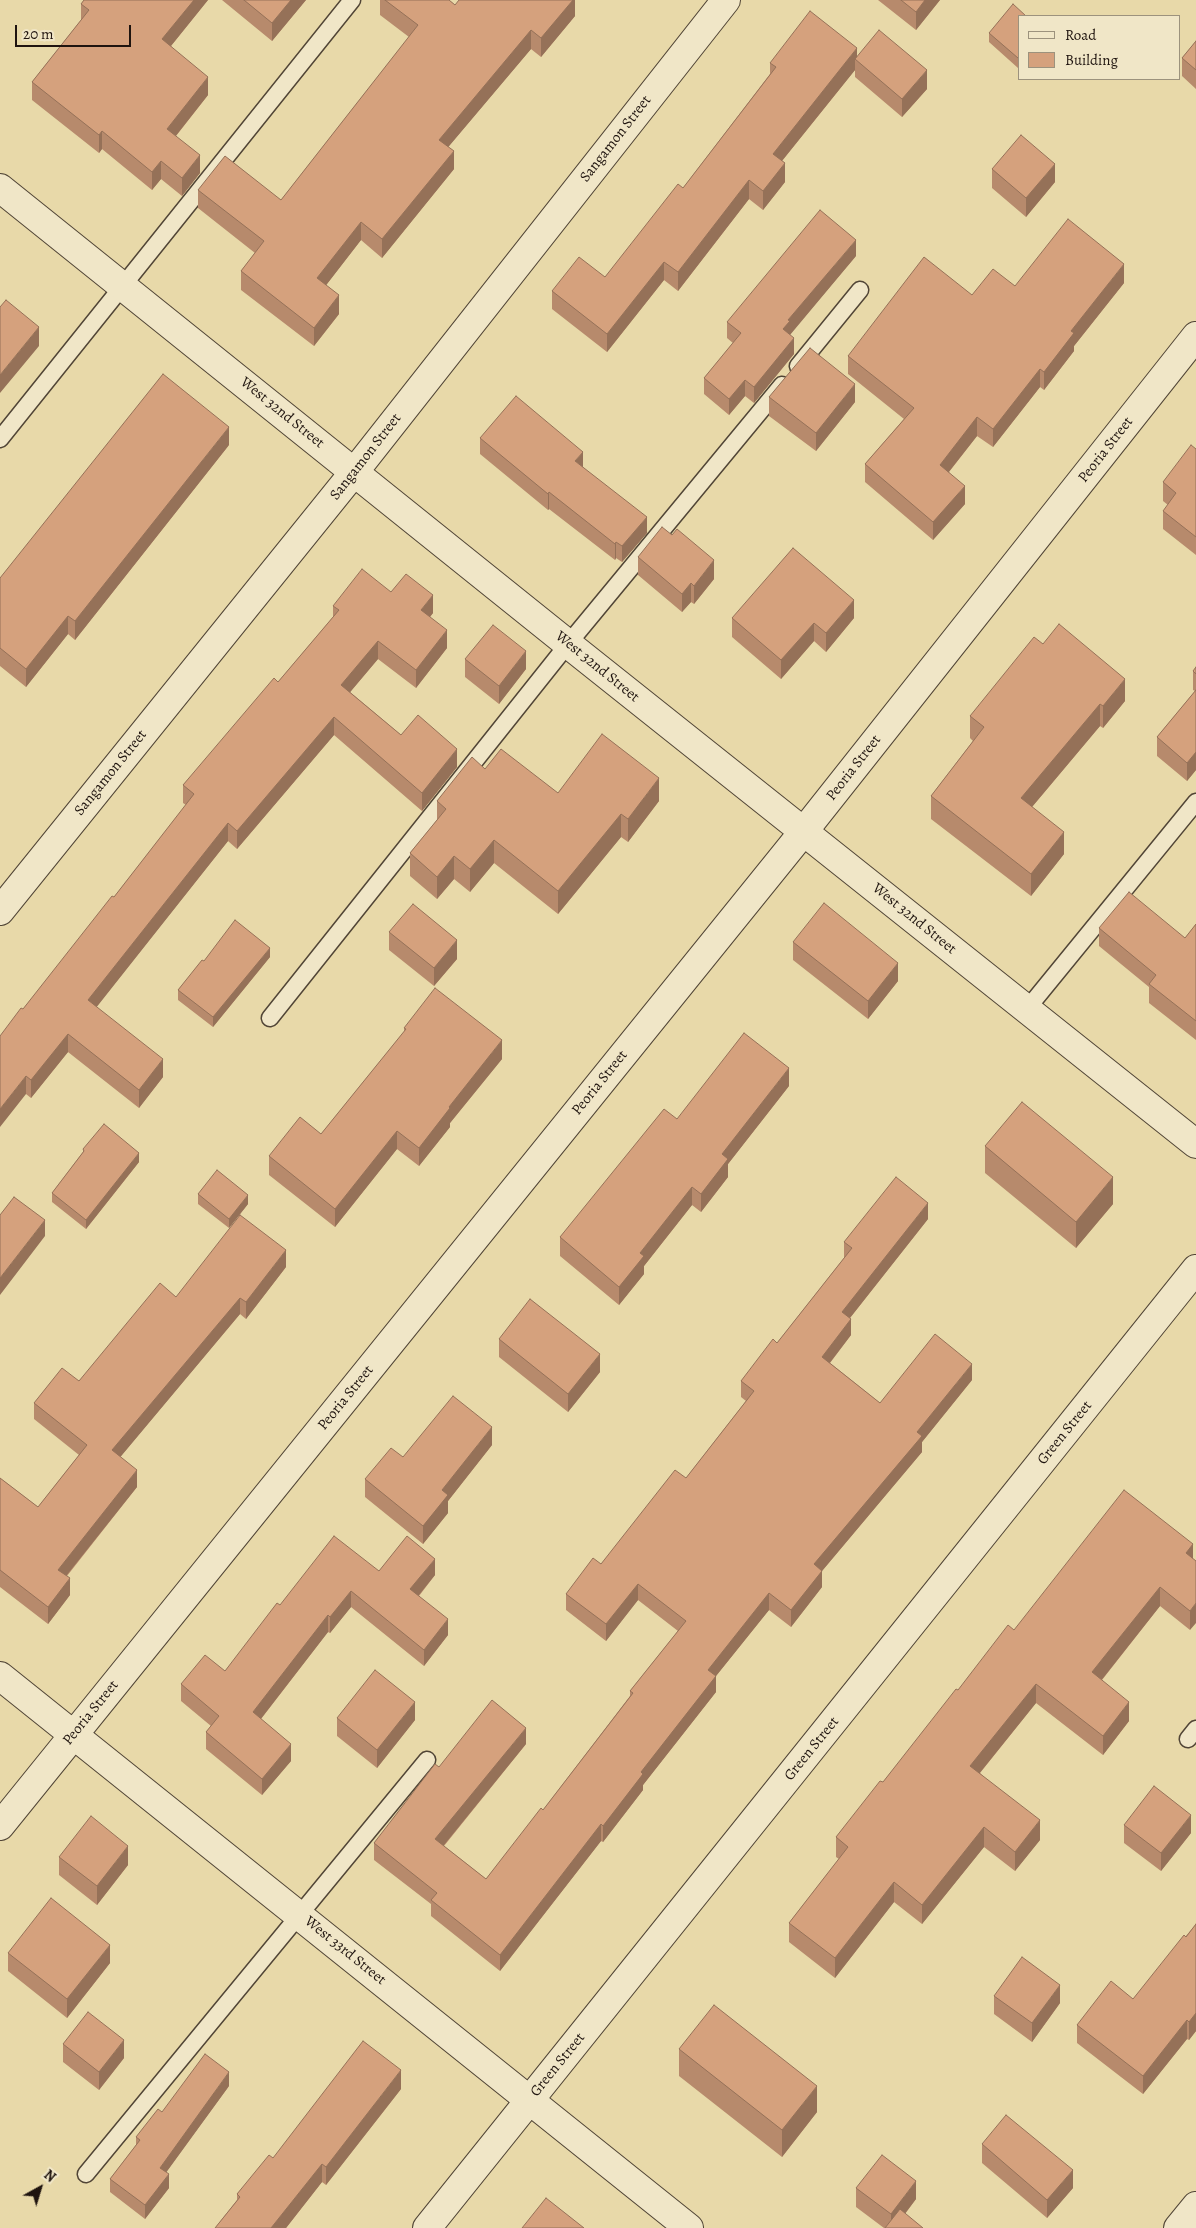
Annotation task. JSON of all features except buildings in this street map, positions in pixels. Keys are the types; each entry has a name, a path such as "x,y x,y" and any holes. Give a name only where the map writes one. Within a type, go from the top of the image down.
{"street":[{"name":"Sangamon Street","path":"0,910 355,472 726,0"},
{"name":"West 32nd Street","path":"0,188 568,644 1196,1144"},
{"name":"Peoria Street","path":"0,1826 804,831 1196,336"},
{"name":"Green Street","path":"427,2228 1196,1269"},
{"name":"West 33rd Street","path":"0,1676 689,2228"},
{"path":"1178,2228 1196,2206"}],"lane":[{"path":"0,439 124,287 352,0"},
{"path":"270,1018 568,644 860,290"},
{"path":"1027,1009 1196,802"},
{"path":"86,2174 427,1760"}]}
